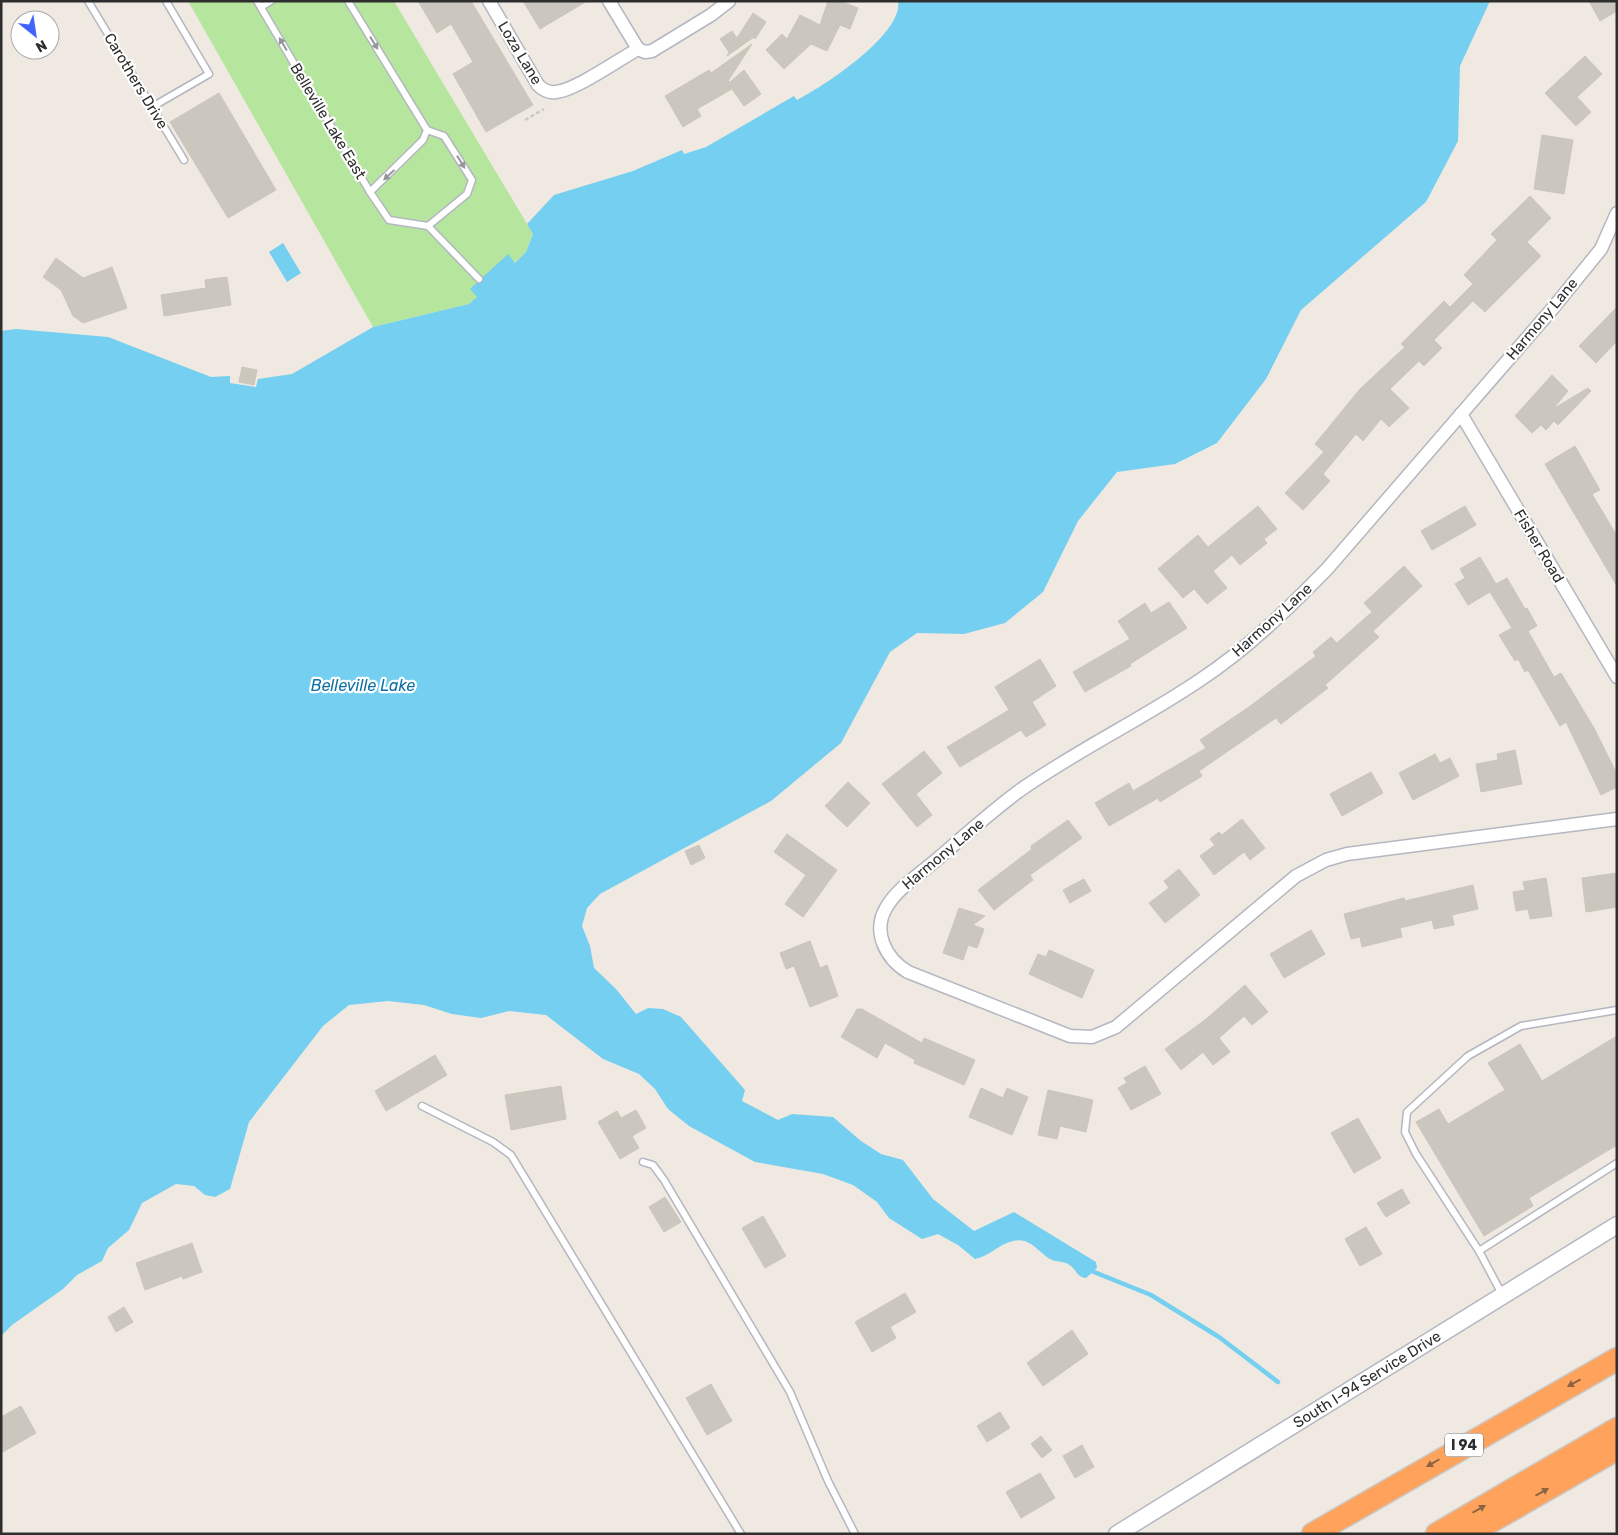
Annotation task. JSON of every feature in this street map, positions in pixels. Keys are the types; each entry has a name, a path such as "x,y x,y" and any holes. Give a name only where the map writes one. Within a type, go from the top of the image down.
{"highway":[{"name":"I 94","path":"1313,1534 1617,1359"},
{"path":"1437,1534 1617,1429"},
{"path":"1470,1534 1617,1449"}],"street":[{"name":"Loza Lane","path":"489,1 538,85 548,92 553,93 571,87 638,49"},
{"path":"609,1 638,49 645,52 652,51 711,15 729,1"},
{"name":"Harmony Lane","path":"1617,213 1601,249 1553,308 1327,568 1254,639 1199,681 1019,792 976,827 893,897 882,918 882,941 893,962 908,972 1070,1036 1092,1037 1116,1027 1296,876 1326,860 1347,854 1617,819"},
{"name":"Fisher Road","path":"1461,414 1616,672"},
{"name":"South I-94 Service Drive","path":"1117,1534 1617,1225"}],"lane":[{"name":"Carothers Drive","path":"88,1 184,160"},
{"path":"152,107 209,74 166,1"},
{"path":"259,4 271,1"},
{"path":"348,1 427,130 444,136 472,180 468,194 428,226"},
{"name":"Belleville Lake East","path":"259,4 370,192 423,140 427,130"},
{"path":"370,192 389,220 428,226 479,279"},
{"path":"1503,1296 1479,1251 1416,1154 1405,1132 1407,1112 1468,1056 1521,1026 1617,1010"},
{"path":"422,1106 493,1142 511,1155 741,1534"},
{"path":"643,1162 653,1165 664,1180 790,1392 828,1481 855,1534"},
{"path":"1479,1251 1617,1163"}],"path":[{"path":"525,120 544,109"}],"green space":[{"path":"188,1 394,1 533,234 526,252 515,263 508,255 477,297 469,304 373,327"}],"water":[{"name":"Belleville Lake","path":"898,1 1490,1 1460,66 1458,141 1426,202 1301,310 1266,379 1217,443 1175,464 1117,472 1078,521 1043,592 1005,623 964,634 917,633 890,652 841,743 771,801 600,894 587,908 582,926 590,946 594,968 616,989 636,1014 648,1008 663,1009 681,1017 745,1090 742,1101 778,1120 792,1114 833,1117 861,1141 881,1154 903,1160 933,1199 974,1231 1014,1212 1096,1262 1097,1268 1086,1278 1083,1277 1068,1264 1054,1261 1029,1243 1019,1240 1002,1245 975,1259 958,1245 938,1234 922,1239 889,1218 877,1202 853,1185 823,1174 755,1162 689,1126 668,1109 655,1089 639,1074 603,1059 546,1015 509,1011 481,1018 452,1014 424,1005 388,1001 349,1005 323,1026 249,1122 230,1189 215,1197 205,1195 194,1186 176,1184 142,1203 129,1230 108,1248 102,1261 77,1275 63,1289 12,1325 1,1336 1,331 16,329 108,337 211,377 230,376 230,383 256,387 258,379 292,374 373,327 469,304 477,297 470,289 508,254 515,263 526,252 533,234 527,224 554,195 633,171 682,150 684,154 706,147 794,96 797,100 842,72 876,43 888,29 896,14"},
{"path":"283,243 301,273 287,282 269,252"}],"building":[{"path":"418,1 471,1 533,105 486,132 453,74 473,62 451,24 437,33"},
{"path":"523,1 587,1 540,29"},
{"path":"828,1 840,1 858,8 850,29 840,25 827,51 811,44 784,69 766,50 782,34 787,39 800,15 820,25"},
{"path":"1589,1 1617,1 1617,11 1600,21"},
{"path":"753,13 766,22 755,39 754,37 727,56 729,52 720,39 732,31 737,38"},
{"path":"752,44 728,81 730,82 744,70 761,94 744,106 732,89 697,109 701,116 683,127 665,96 709,70 711,73"},
{"path":"1585,56 1602,74 1577,97 1591,112 1576,126 1545,93"},
{"path":"219,93 276,190 228,218 170,122"},
{"path":"1542,135 1573,140 1564,194 1534,189"},
{"path":"1530,196 1551,218 1527,242 1541,256 1485,312 1473,301 1434,340 1442,348 1424,366 1419,361 1390,389 1409,408 1389,427 1381,419 1363,441 1356,434 1323,474 1330,481 1303,510 1285,493 1324,452 1315,444 1360,389 1405,347 1401,344 1444,301 1450,307 1473,284 1464,275 1497,240 1491,234"},
{"path":"56,258 83,278 112,267 127,308 83,323 73,316 61,290 43,277"},
{"path":"227,277 231,305 164,316 161,295 206,288 205,280"},
{"path":"1617,307 1617,341 1596,363 1579,346"},
{"path":"242,367 257,370 254,385 239,382"},
{"path":"1552,375 1568,391 1553,409 1588,388 1591,391 1558,425 1554,421 1546,430 1541,425 1532,433 1515,416"},
{"path":"1575,446 1600,490 1592,494 1617,536 1617,586 1545,464"},
{"path":"1258,506 1277,529 1264,539 1267,543 1240,565 1232,555 1213,571 1227,588 1207,604 1194,589 1183,598 1158,569 1198,535 1208,547"},
{"path":"1465,506 1476,525 1432,550 1421,531"},
{"path":"1480,557 1496,584 1507,578 1525,609 1527,608 1537,626 1528,631 1554,677 1561,673 1594,728 1617,774 1617,787 1601,795 1566,722 1560,726 1528,670 1525,672 1518,659 1515,661 1499,635 1512,628 1490,592 1468,605 1455,584 1465,578 1460,569"},
{"path":"1404,566 1422,586 1373,631 1379,637 1325,685 1328,688 1281,724 1276,718 1199,771 1202,776 1160,802 1158,798 1109,826 1095,803 1129,783 1133,791 1206,748 1200,740 1249,707 1316,656 1313,652 1331,637 1337,643 1372,612 1364,603"},
{"path":"1169,602 1187,628 1130,664 1131,666 1085,692 1073,672 1130,639 1118,621 1145,603 1151,613"},
{"path":"1040,659 1056,686 1032,702 1046,725 1026,737 1021,730 960,767 947,747 1009,710 995,687"},
{"path":"1515,750 1522,784 1481,792 1476,764 1498,760 1497,754"},
{"path":"924,751 942,773 916,794 932,815 917,827 882,784"},
{"path":"1435,754 1440,763 1450,758 1459,776 1413,800 1399,773"},
{"path":"1371,772 1383,793 1342,816 1330,794"},
{"path":"848,782 870,803 847,827 825,806"},
{"path":"1242,819 1265,848 1250,860 1244,852 1214,875 1200,856 1215,845 1210,839 1219,832 1222,835"},
{"path":"1068,820 1082,838 1030,875 1033,880 994,910 978,890 1032,849 1031,846"},
{"path":"787,834 837,870 803,917 785,904 806,875 774,852"},
{"path":"699,845 705,858 691,865 685,851"},
{"path":"1179,869 1200,895 1165,923 1149,903 1169,888 1164,881"},
{"path":"1617,873 1617,907 1586,912 1582,878"},
{"path":"1546,878 1552,916 1530,919 1528,909 1516,911 1513,892 1525,890 1523,882"},
{"path":"1084,879 1091,891 1070,903 1063,890"},
{"path":"1473,885 1478,909 1452,915 1454,925 1434,929 1432,920 1400,928 1402,937 1362,947 1360,937 1351,939 1344,914 1404,898 1405,901"},
{"path":"959,908 985,916 973,925 984,929 977,948 968,945 963,960 943,953"},
{"path":"1311,930 1325,954 1284,978 1270,954"},
{"path":"810,941 820,968 827,965 838,996 810,1007 794,966 786,969 780,953"},
{"path":"1049,950 1094,970 1082,998 1029,974 1038,954 1046,957"},
{"path":"1245,985 1268,1012 1252,1025 1244,1016 1219,1038 1230,1052 1213,1065 1203,1052 1181,1070 1165,1049 1205,1020"},
{"path":"857,1009 862,1009 922,1043 924,1038 975,1060 964,1085 914,1063 915,1060 885,1043 877,1058 841,1037"},
{"path":"1617,1036 1617,1145 1529,1198 1533,1206 1484,1236 1416,1122 1439,1109 1448,1124 1505,1090 1488,1063 1520,1044 1542,1081"},
{"path":"435,1055 447,1075 386,1111 375,1091"},
{"path":"1145,1066 1161,1094 1131,1110 1118,1088 1127,1083 1124,1078"},
{"path":"561,1086 566,1119 511,1130 505,1095"},
{"path":"981,1088 1003,1098 1007,1088 1028,1097 1012,1135 969,1117"},
{"path":"1048,1090 1093,1100 1086,1132 1060,1126 1057,1139 1038,1135"},
{"path":"636,1110 646,1128 632,1136 639,1148 620,1159 598,1122 617,1111 621,1118"},
{"path":"1358,1118 1381,1158 1354,1173 1331,1133"},
{"path":"1402,1189 1410,1203 1386,1217 1377,1203"},
{"path":"665,1197 681,1222 664,1232 649,1207"},
{"path":"763,1216 786,1256 765,1268 742,1228"},
{"path":"1366,1227 1382,1254 1360,1266 1345,1239"},
{"path":"192,1243 202,1272 183,1279 182,1276 145,1290 136,1263"},
{"path":"905,1293 916,1312 890,1327 896,1338 872,1352 855,1322"},
{"path":"124,1307 133,1322 116,1332 108,1317"},
{"path":"1072,1330 1088,1354 1043,1386 1027,1363"},
{"path":"711,1384 732,1421 707,1435 686,1398"},
{"path":"21,1406 36,1433 1,1453 1,1417"},
{"path":"1000,1412 1010,1428 987,1442 977,1426"},
{"path":"1041,1436 1052,1450 1042,1458 1031,1444"},
{"path":"1082,1445 1094,1467 1075,1478 1063,1456"},
{"path":"1040,1473 1055,1498 1021,1518 1006,1492"}],"waterway":[{"path":"1089,1270 1151,1295 1219,1337 1278,1382"}]}
